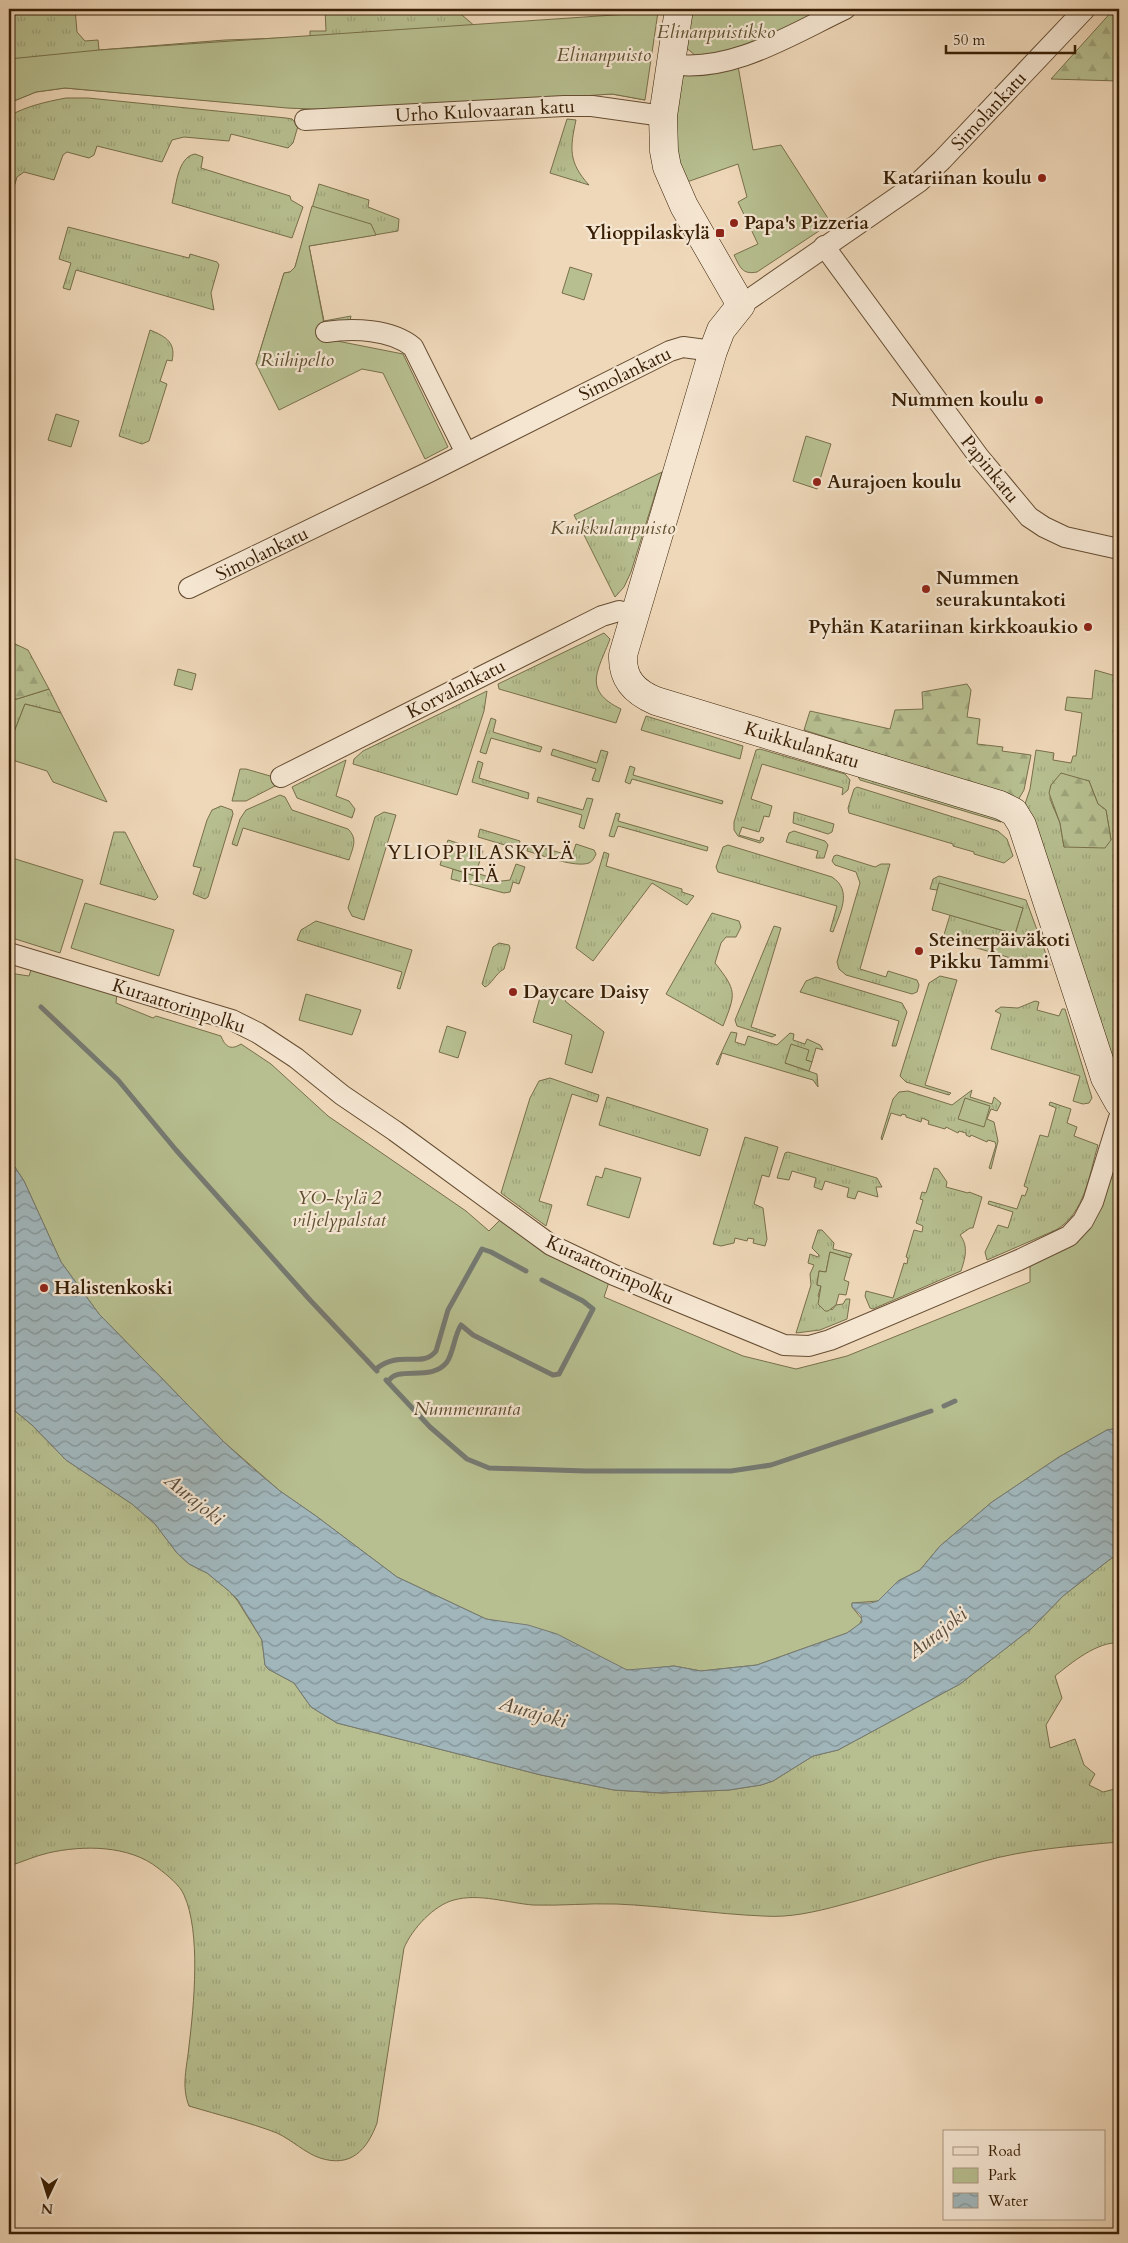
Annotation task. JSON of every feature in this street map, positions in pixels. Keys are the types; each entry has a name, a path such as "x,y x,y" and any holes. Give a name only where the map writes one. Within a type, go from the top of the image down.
{"street":[{"path":"679,9 663,116 664,151 672,181 740,305"},
{"path":"670,64 704,64 739,59 845,9"},
{"name":"Simolankatu","path":"189,588 670,351 683,347 713,351 722,330 740,305 919,182 938,165 1085,9"},
{"name":"Urho Kulovaaran katu","path":"305,120 564,106 592,106 663,116"},
{"name":"Papinkatu","path":"824,246 979,457 1029,517 1044,528 1064,537 1119,549"},
{"path":"326,332 342,330 378,333 397,337 413,347 466,453"},
{"name":"Kuikkulankatu","path":"713,351 623,655 623,665 627,679 632,686 647,698 1000,805 1014,812 1022,825 1105,1078 1119,1103"},
{"name":"Korvalankatu","path":"281,777 602,616 619,611 634,614"},
{"name":"Kuraattorinpolku","path":"9,953 232,1020 248,1027 296,1058 342,1095 551,1245 623,1279 784,1345 809,1346 830,1340 1019,1260 1069,1236 1084,1221 1093,1202 1119,1118"}],"green space":[{"name":"Elinanpuisto","path":"9,9 75,9 77,32 85,41 98,40 99,50 225,40 310,37 310,31 326,31 325,9 455,9 484,34 645,100 612,94 305,109 65,88 36,92 9,103"},
{"name":"Elinanpuistikko","path":"689,9 808,9 811,15 739,53 696,56 684,46"},
{"path":"1114,9 1119,9 1119,81 1051,79"},
{"name":"Elinanpuisto","path":"658,12 645,100 612,94 357,111 287,108 65,88 36,92 9,103 9,59 99,50"},
{"path":"738,66 753,150 781,145 831,223 757,272 752,273 742,269 734,255 758,244 738,202 747,197 738,164 684,183 673,139 679,78 684,73"},
{"path":"66,98 88,98 286,118 292,119 298,126 293,143 288,148 231,134 229,141 184,137 172,140 162,162 97,146 94,155 89,158 67,152 63,155 54,180 24,172 17,177 9,204 9,116 36,105"},
{"path":"567,119 576,120 572,154 577,169 589,185 550,173"},
{"path":"195,154 203,157 201,168 290,196 291,200 303,207 292,238 172,203 181,167 189,156"},
{"path":"319,184 369,200 368,207 399,219 398,231 309,246 324,321 351,316 350,321 256,364 284,273 290,272 295,267"},
{"name":"Riihipelto","path":"312,206 371,224 376,235 309,246 327,339 403,354 448,447 425,459 383,373 362,369 279,410 256,364 284,273 290,272 295,267"},
{"path":"68,227 189,258 190,254 217,262 219,265 211,293 214,310 76,270 70,290 63,288 71,263 59,259"},
{"path":"570,267 592,274 584,300 562,293"},
{"path":"150,330 169,341 173,355 172,361 167,360 160,381 167,384 149,441 142,444 119,436"},
{"path":"56,414 79,421 71,447 48,440"},
{"path":"806,436 831,444 817,489 793,481"},
{"name":"Kuikkulanpuisto","path":"662,472 631,572 624,587 615,597 574,515"},
{"path":"604,633 610,639 598,670 597,687 601,695 621,709 616,723 499,689 498,684"},
{"path":"11,642 28,650 49,689 17,699 9,698 9,643"},
{"path":"178,669 196,674 192,690 174,685"},
{"path":"1095,670 1119,677 1119,1056 1115,1063 1119,1071 1119,1077 1024,807 1030,789 1036,750 1054,753 1053,760 1071,763 1073,756 1076,756 1082,713 1065,710 1067,697 1092,699","holes":["1058,778 1089,781 1098,804 1106,810 1111,840 1064,847 1060,823 1050,799 1051,785"]},
{"path":"967,684 971,690 967,717 980,719 977,744 1003,747 1002,751 1031,755 1024,790 1018,800 1008,795 804,730 810,711 890,729 895,710 923,709 922,692"},
{"path":"49,689 61,713 25,704 9,745 9,698 17,699"},
{"path":"487,691 484,711 457,795 353,764 354,759 363,751"},
{"path":"25,704 61,713 107,802 53,782 47,771 9,759 9,745"},
{"path":"646,716 743,746 740,759 641,730"},
{"path":"491,718 496,720 493,732 542,747 540,752 491,738 486,754 480,752"},
{"path":"553,749 597,763 601,750 608,752 599,782 592,780 596,769 551,755"},
{"path":"760,749 845,774 850,780 848,790 842,795 843,788 762,764 751,799 772,806 769,817 764,816 759,832 742,827 739,835 760,841 761,837 764,838 763,841 760,843 738,836 734,830 734,822 756,750"},
{"path":"346,760 336,796 349,801 355,809 352,818 297,798 292,787"},
{"path":"478,761 483,763 479,778 529,793 528,799 472,782"},
{"path":"630,766 635,768 633,775 723,801 722,804 632,779 630,784 625,782"},
{"path":"240,769 277,778 277,785 246,801 232,801"},
{"path":"1061,773 1089,781 1098,804 1106,810 1111,840 1105,848 1064,847 1060,823 1049,793 1051,785"},
{"path":"857,775 1003,819 1001,822 860,780"},
{"path":"857,787 998,831 1007,839 1013,856 1004,863 974,854 974,852 953,846 953,844 849,813 848,808 854,789"},
{"path":"280,795 285,797 292,810 348,829 354,840 349,860 243,828 237,846 232,844 240,819 246,810"},
{"path":"538,797 583,810 587,798 593,799 584,829 579,827 582,815 537,802"},
{"path":"221,806 232,810 233,814 208,897 205,899 193,894 201,868 193,866 207,820 212,810"},
{"path":"384,812 396,815 364,920 352,916 348,908 375,817"},
{"path":"794,812 834,824 832,832 828,834 793,823"},
{"path":"616,813 620,814 618,821 708,847 707,851 618,826 614,837 609,836"},
{"path":"480,829 520,841 518,849 478,837"},
{"path":"794,831 825,841 828,845 824,858 816,858 818,851 786,842 789,833"},
{"path":"114,832 125,832 158,897 155,900 100,884"},
{"path":"448,840 483,851 475,876 440,865"},
{"path":"529,844 572,856 576,844 594,850 596,854 589,863 575,864 527,851"},
{"path":"728,845 832,877 842,889 843,895 841,910 833,932 830,931 837,906 718,872 716,867 723,847"},
{"path":"604,852 609,854 606,866 682,889 682,892 694,896 687,905 652,883 593,961 576,948"},
{"path":"837,855 875,867 881,864 890,864 860,969 886,977 888,971 917,980 919,985 917,992 912,994 846,975 839,969 837,962 860,883 856,872 835,865 832,861 834,856"},
{"path":"9,857 83,880 60,953 9,937"},
{"path":"516,864 525,867 519,884 513,882 510,892 504,893 451,879 453,869 475,876 476,873 502,881 510,880"},
{"path":"939,876 1026,900 1050,965 1048,969 943,938 950,915 1015,934 1023,908 939,884 937,890 930,889 933,879"},
{"path":"939,883 1023,908 1015,934 932,910"},
{"path":"85,903 174,930 159,976 71,948"},
{"path":"712,913 739,921 741,927 736,937 726,937 721,943 715,963 731,987 732,993 732,999 723,1026 666,994"},
{"path":"316,921 412,950 400,989 397,988 402,972 297,940 301,930"},
{"path":"774,926 781,928 751,1027 776,1035 772,1037 737,1026 735,1020"},
{"path":"499,943 509,945 510,948 504,969 485,987 482,984 493,947"},
{"name":"Nummenranta","path":"32,967 117,993 116,1003 153,1018 156,1016 221,1036 228,1046 234,1047 241,1044 271,1064 328,1116 466,1211 489,1231 502,1218 610,1279 604,1297 743,1356 796,1369 847,1356 1030,1282 1030,1262 1065,1247 1119,1141 1119,1428 1107,1430 1059,1457 992,1502 940,1546 920,1570 898,1581 878,1601 852,1603 852,1607 862,1619 859,1625 847,1633 757,1665 701,1671 674,1666 627,1670 505,1623 486,1619 397,1577 280,1491 224,1442 99,1314 61,1262 24,1181 9,1158 9,973 29,976"},
{"path":"940,976 957,980 925,1085 951,1093 949,1095 906,1082 900,1076 929,983"},
{"path":"816,977 902,1003 907,1012 896,1046 892,1046 899,1021 800,992 806,981"},
{"path":"543,987 569,994 565,1001 604,1032 592,1073 565,1064 572,1035 533,1022"},
{"path":"306,994 361,1010 352,1035 299,1020"},
{"path":"1035,1001 1039,1002 1037,1010 1059,1016 1062,1009 1065,1009 1092,1098 1089,1103 1083,1104 1073,1101 1080,1076 991,1049 1001,1014 995,1011 1001,1007 1018,1008"},
{"path":"447,1026 466,1032 458,1058 439,1052"},
{"path":"731,1032 737,1033 735,1042 745,1045 748,1036 777,1045 790,1033 794,1034 793,1040 805,1044 807,1039 820,1045 823,1050 816,1048 812,1062 806,1060 785,1063 817,1074 818,1087 813,1080 722,1053 718,1065 716,1064"},
{"path":"791,1044 809,1050 806,1060 812,1062 809,1071 785,1063"},
{"path":"550,1078 599,1095 597,1102 572,1094 539,1201 552,1205 546,1226 501,1193 530,1098 539,1081"},
{"path":"972,1090 970,1097 992,1104 994,1097 1001,1103 997,1111 991,1109 987,1119 994,1122 998,1141 991,1169 989,1168 996,1145 995,1142 988,1140 987,1142 971,1135 970,1137 966,1133 959,1131 958,1133 946,1127 945,1129 928,1124 929,1121 922,1118 921,1122 906,1117 906,1115 902,1114 901,1116 891,1113 882,1140 893,1099 899,1092 908,1091 952,1105"},
{"path":"607,1097 708,1129 700,1156 599,1125"},
{"path":"965,1098 990,1106 984,1127 958,1119"},
{"path":"1050,1102 1071,1109 1067,1123 1077,1127 1074,1136 1098,1145 1080,1204 1066,1223 1056,1230 987,1260 985,1252 998,1225 1008,1228 1013,1212 988,1204 989,1201 1017,1209 1022,1195 1025,1196 1028,1188 1024,1186 1040,1135 1048,1137 1056,1108 1049,1105"},
{"path":"745,1137 778,1147 769,1177 762,1175 754,1204 763,1208 767,1239 765,1246 753,1243 754,1239 748,1238 747,1241 735,1238 734,1243 721,1246 713,1244"},
{"path":"788,1152 877,1178 882,1187 876,1187 878,1197 858,1191 855,1199 847,1197 849,1188 825,1181 822,1190 814,1187 816,1178 792,1171 789,1180 777,1178 785,1153"},
{"path":"605,1168 641,1178 629,1218 587,1205 596,1176 602,1178"},
{"path":"934,1168 938,1169 947,1182 946,1187 982,1197 973,1228 960,1235 965,1244 965,1257 961,1271 873,1309 870,1308 865,1296 866,1291 893,1298 904,1263 907,1264 908,1258 906,1257 914,1230 922,1232 923,1226 916,1223 923,1200 920,1199 922,1192 926,1193"},
{"path":"818,1230 822,1230 834,1243 833,1249 852,1254 850,1258 830,1252 826,1272 819,1271 817,1285 821,1286 818,1296 832,1310 836,1305 843,1304 846,1299 850,1299 847,1319 820,1330 796,1333 811,1285 810,1274 814,1265 808,1263 810,1254 818,1257 819,1255 812,1248"},
{"path":"830,1252 850,1258 844,1280 849,1282 846,1295 839,1294 836,1305 825,1311 818,1304 821,1286 817,1285 819,1271 826,1272"},
{"path":"9,1406 32,1425 66,1460 132,1504 155,1524 177,1553 189,1564 207,1573 229,1591 237,1600 262,1640 265,1665 268,1669 294,1683 311,1707 337,1723 541,1775 614,1790 662,1793 729,1790 761,1785 773,1781 813,1756 838,1750 960,1684 1032,1628 1063,1596 1119,1554 1119,1643 1102,1645 1094,1649 1055,1676 1062,1698 1046,1725 1050,1748 1075,1739 1084,1765 1095,1774 1089,1785 1103,1792 1119,1788 1119,1842 1015,1854 963,1867 859,1900 822,1910 792,1915 745,1915 616,1904 533,1905 473,1898 464,1898 446,1903 424,1919 412,1933 404,1948 377,2123 373,2133 363,2149 349,2158 341,2161 320,2158 277,2133 189,2106 185,2084 193,2010 195,1969 193,1928 184,1895 173,1880 146,1860 120,1851 105,1849 62,1850 43,1854 9,1866"}],"water":[{"name":"Aurajoki","path":"9,1158 24,1181 61,1262 99,1314 224,1442 280,1491 397,1577 486,1619 528,1625 557,1634 627,1670 674,1666 701,1671 757,1665 847,1633 862,1622 861,1615 852,1607 852,1603 878,1601 898,1581 920,1570 940,1546 992,1502 1059,1457 1107,1430 1119,1428 1119,1554 1063,1596 1032,1628 960,1684 838,1750 813,1756 773,1781 761,1785 729,1790 662,1793 614,1790 541,1775 337,1723 311,1707 294,1683 268,1669 265,1665 262,1640 238,1600 229,1591 207,1573 189,1564 177,1553 155,1524 132,1504 66,1460 32,1425 9,1406"}],"waterway":[{"path":"41,1007 118,1080 176,1150 310,1300 377,1371"},
{"path":"376,1369 394,1360 424,1359 436,1351 448,1310 482,1249 526,1271"},
{"path":"388,1382 392,1377 399,1374 424,1373 440,1368 449,1358 461,1325 473,1335 553,1375 559,1374 593,1309 583,1301 542,1280"},
{"path":"386,1380 430,1427 467,1459 489,1468 586,1471 731,1471 771,1465 931,1411"},
{"path":"944,1406 955,1401"}],"place":[{"name":"Katariinan koulu","path":"1042,178"},
{"name":"Papa's Pizzeria","path":"734,223"},
{"name":"Ylioppilaskylä","path":"720,233"},
{"name":"Nummen koulu","path":"1039,400"},
{"name":"Aurajoen koulu","path":"817,482"},
{"name":"Nummen seurakuntakoti","path":"926,589"},
{"name":"Pyhän Katariinan kirkkoaukio","path":"1088,627"},
{"name":"Steinerpäiväkoti Pikku Tammi","path":"919,951"},
{"name":"Daycare Daisy","path":"513,992"},
{"name":"Halistenkoski","path":"44,1288"}],"district":[{"name":"YLIOPPILASKYLÄ ITÄ","path":"481,864"}],"park label":[{"name":"YO-kylä 2 viljelypalstat","path":"339,1209"}]}
